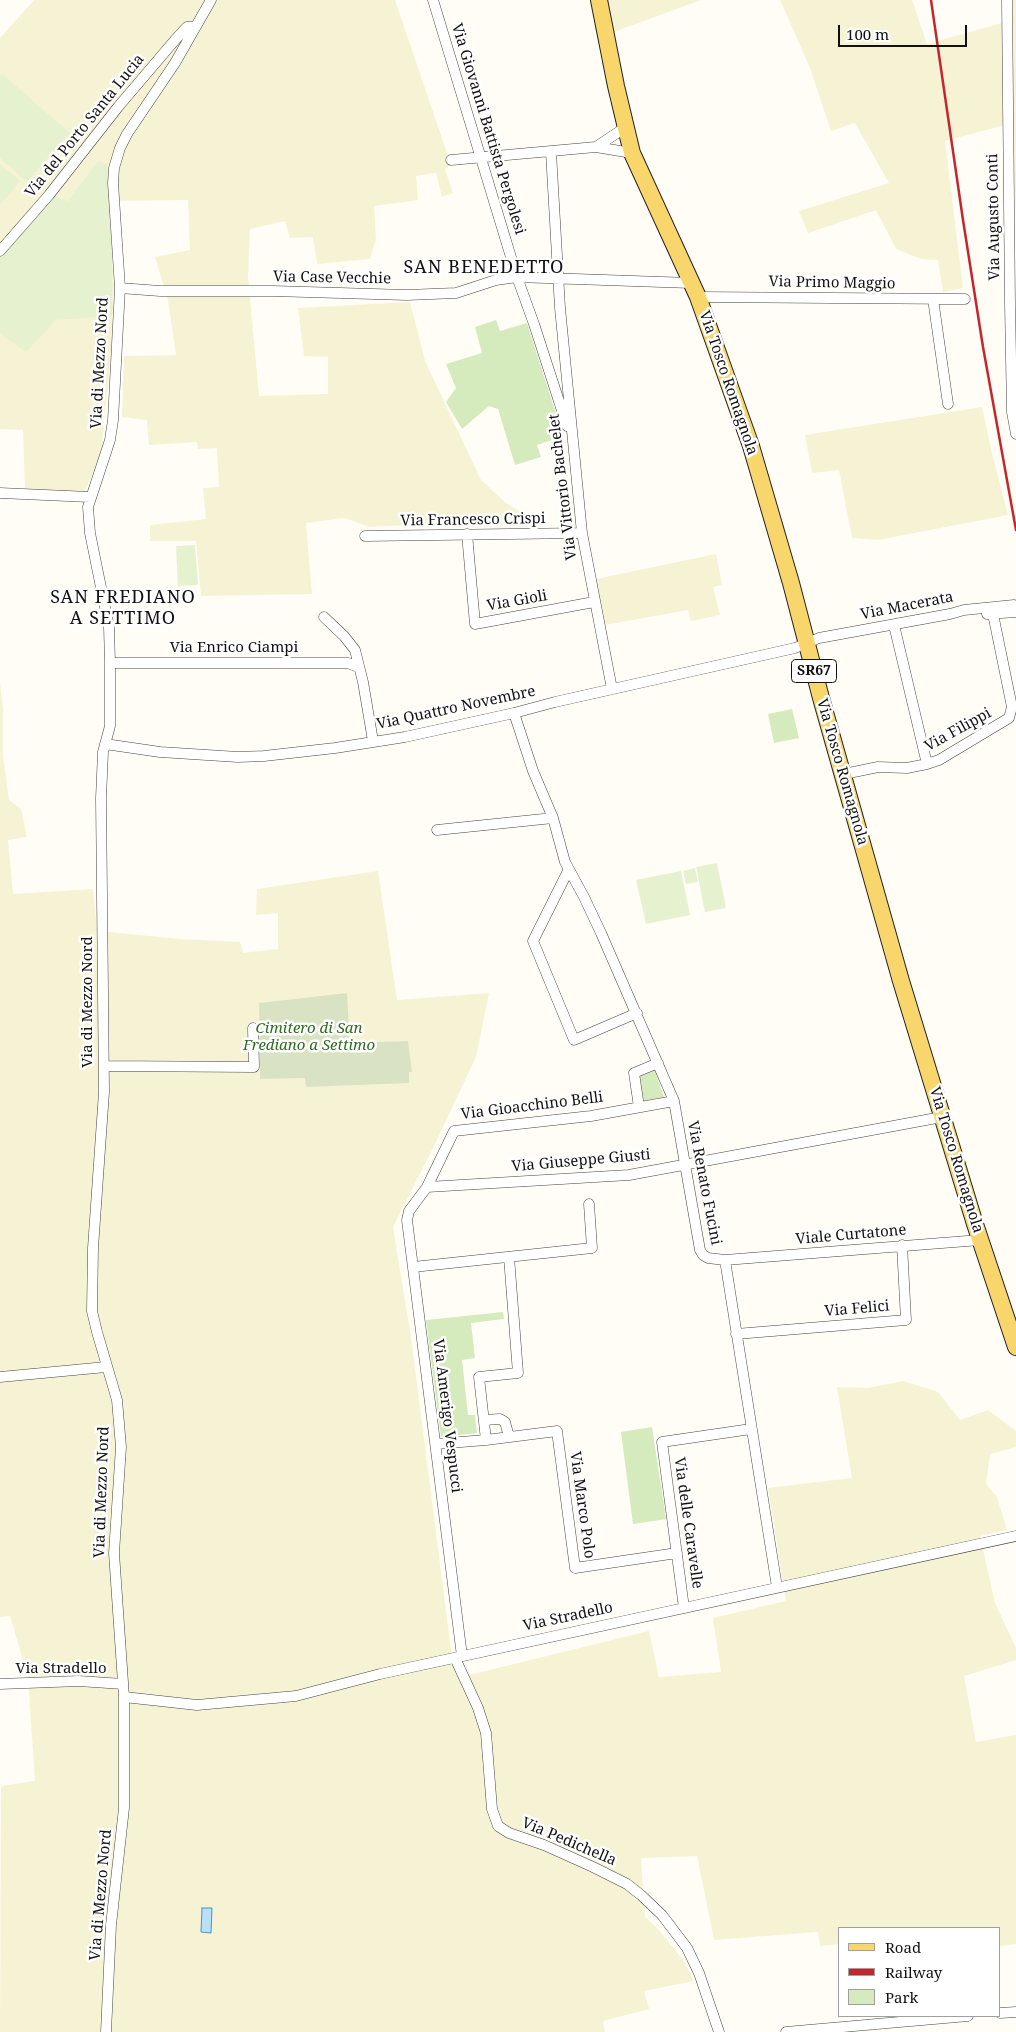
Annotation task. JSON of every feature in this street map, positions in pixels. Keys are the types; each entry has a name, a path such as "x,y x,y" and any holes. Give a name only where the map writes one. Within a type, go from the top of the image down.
{"main road":[{"name":"Via Tosco Romagnola","path":"599,0 612,68 632,153 695,290 751,446 901,981 980,1240 1016,1347"}],"street":[{"name":"Via di Mezzo Nord","path":"106,2032 111,1932 124,1808 124,1697 114,1553 121,1436 116,1400 94,1320 92,1304 93,1248 104,1066 104,948 101,836 105,744 110,726 110,663 109,627 88,515 90,497 106,454 112,430 120,288 113,183 116,160 135,119 176,63 211,0"},
{"name":"Via Giovanni Battista Pergolesi","path":"433,0 517,277 572,436"},
{"name":"Via Augusto Conti","path":"1007,0 1013,298 1012,412 1016,434"},
{"name":"Via del Porto Santa Lucia","path":"0,251 175,40 187,27 196,26"},
{"path":"596,147 626,128"},
{"path":"451,160 596,147 632,153"},
{"name":"Via Vittorio Bachelet","path":"551,152 559,279 582,533 612,689"},
{"name":"Via Case Vecchie","path":"120,288 160,291 456,294 496,280 517,277 695,290"},
{"name":"Via Primo Maggio","path":"695,290 965,299"},
{"path":"932,299 948,404"},
{"path":"0,492 90,497"},
{"name":"Via Francesco Crispi","path":"365,536 582,533"},
{"name":"Via Gioli","path":"467,534 475,624 594,602"},
{"path":"1014,598 1015,605 993,614 956,616 950,614 953,608 958,605 1014,598"},
{"name":"Via Macerata","path":"807,642 950,614"},
{"name":"Via Filippi","path":"844,774 878,767 907,768 939,760 1009,718 1012,707 993,614"},
{"path":"324,617 352,646 356,654 363,682 373,741"},
{"path":"894,625 927,764"},
{"name":"Via Quattro Novembre","path":"105,744 160,752 238,757 294,754 405,736 514,714 612,689 786,650 807,642"},
{"name":"Via Enrico Ciampi","path":"110,663 348,663 358,667"},
{"name":"Via Renato Fucini","path":"514,714 533,771 552,818 568,871 584,897 637,1013 674,1101 701,1252 708,1258 725,1260 777,1587"},
{"path":"437,830 552,818"},
{"path":"568,871 534,941 574,1040 637,1013"},
{"path":"104,1066 254,1067 253,1028"},
{"path":"639,1107 634,1073 658,1063"},
{"name":"Via Gioacchino Belli","path":"427,1187 454,1131 592,1116 674,1101"},
{"name":"Via Giuseppe Giusti","path":"427,1187 548,1178 629,1175 942,1117"},
{"name":"Via Amerigo Vespucci","path":"427,1187 407,1216 436,1444 459,1657"},
{"path":"413,1267 592,1248 589,1204"},
{"name":"Viale Curtatone","path":"725,1260 980,1240"},
{"name":"Via Felici","path":"736,1334 906,1320 902,1246"},
{"path":"486,1440 479,1377 518,1373 509,1258"},
{"path":"0,1377 106,1366"},
{"path":"436,1444 509,1437 505,1422 500,1419 484,1420"},
{"name":"Via delle Caravelle","path":"684,1608 662,1442 751,1429"},
{"name":"Via Marco Polo","path":"509,1437 557,1431 575,1568 677,1553"},
{"name":"Via Stradello","path":"124,1697 191,1705 286,1698 380,1674 1016,1536"},
{"name":"Via Pedichella","path":"459,1657 486,1733 492,1809 498,1826 509,1833 544,1845 627,1884 646,1900 662,1915 687,1948 700,1973 719,2032"},
{"name":"Via Stradello","path":"0,1684 79,1681 123,1684"},
{"path":"1001,2013 1016,2012"},
{"path":"786,2032 957,2017"}],"green space":[{"path":"34,0 395,0 451,165 445,169 453,193 442,197 436,173 416,176 418,200 374,206 376,239 370,259 317,264 313,237 290,238 285,221 250,229 248,277 259,396 328,394 328,357 304,356 298,308 410,302 425,361 481,480 506,503 531,518 533,525 431,524 369,527 345,518 306,523 312,594 201,596 196,541 150,541 150,525 206,519 203,488 219,487 217,448 198,449 197,442 149,445 147,420 122,417 124,356 176,355 168,300 155,257 190,250 188,200 108,201 114,286 111,355 100,459 83,494 25,489 23,430 0,429 0,38"},
{"path":"590,0 701,0 597,38"},
{"path":"780,0 912,0 927,44 1009,21 1010,0 1016,0 1016,214 1012,123 945,141 963,288 943,292 938,260 921,259 896,249 876,210 808,233 799,211 889,183 855,123 831,131 810,68"},
{"path":"2,74 70,133 27,182 0,158 0,76"},
{"path":"98,161 107,164 112,253 112,316 56,320 26,352 0,334 0,256 52,195 68,201"},
{"path":"0,164 20,181 0,205"},
{"path":"496,320 500,331 527,323 563,436 537,445 541,457 515,465 498,409 489,406 462,429 446,402 456,388 446,364 482,353 475,327"},
{"path":"982,407 1008,515 878,540 852,538 839,470 812,473 805,435"},
{"path":"195,545 198,585 178,586 176,546"},
{"path":"716,554 722,585 713,587 720,615 691,621 688,610 605,625 596,579"},
{"path":"0,682 3,709 3,755 9,800 21,809 27,837 8,840 13,894 93,889 97,931 181,939 240,942 243,953 278,949 278,913 256,915 257,889 378,871 397,1000 489,993 476,1057 393,1227 411,1337 451,1650 469,1675 649,1631 659,1677 721,1672 713,1618 786,1601 768,1488 852,1478 837,1387 868,1388 903,1381 938,1392 960,1420 988,1410 1016,1431 1016,1447 990,1454 986,1484 997,1497 1007,1530 980,1536 995,1603 1016,1648 1016,1660 964,1676 976,1742 1016,1735 1016,1944 1001,1946 1001,1927 838,1927 838,1944 820,1946 818,1932 714,1940 697,1856 641,1858 645,1917 658,1929 683,1960 694,1981 644,1991 649,2009 603,2021 605,2032 0,2032 1,1786 35,1781 28,1677 10,1616 0,1617"},
{"path":"792,709 799,738 774,743 768,714"},
{"path":"717,863 726,908 705,912 696,867"},
{"path":"695,868 698,882 686,884 683,871"},
{"path":"681,871 690,915 646,924 636,880"},
{"name":"Cimitero di San Frediano a Settimo","path":"347,993 350,1043 408,1041 412,1072 409,1072 409,1083 306,1087 305,1078 260,1079 259,1003"},
{"path":"654,1068 664,1097 642,1101 638,1074"},
{"path":"503,1312 504,1319 471,1323 475,1358 462,1360 468,1415 475,1415 477,1433 441,1437 426,1320"},
{"path":"652,1427 666,1519 633,1524 621,1432"}],"water":[{"path":"202,1908 212,1908 211,1933 201,1932"}],"railway":[{"path":"931,0 983,347 1016,530"}],"district":[{"name":"SAN BENEDETTO","path":"484,268"},
{"name":"SAN FREDIANO A SETTIMO","path":"123,608"}]}
